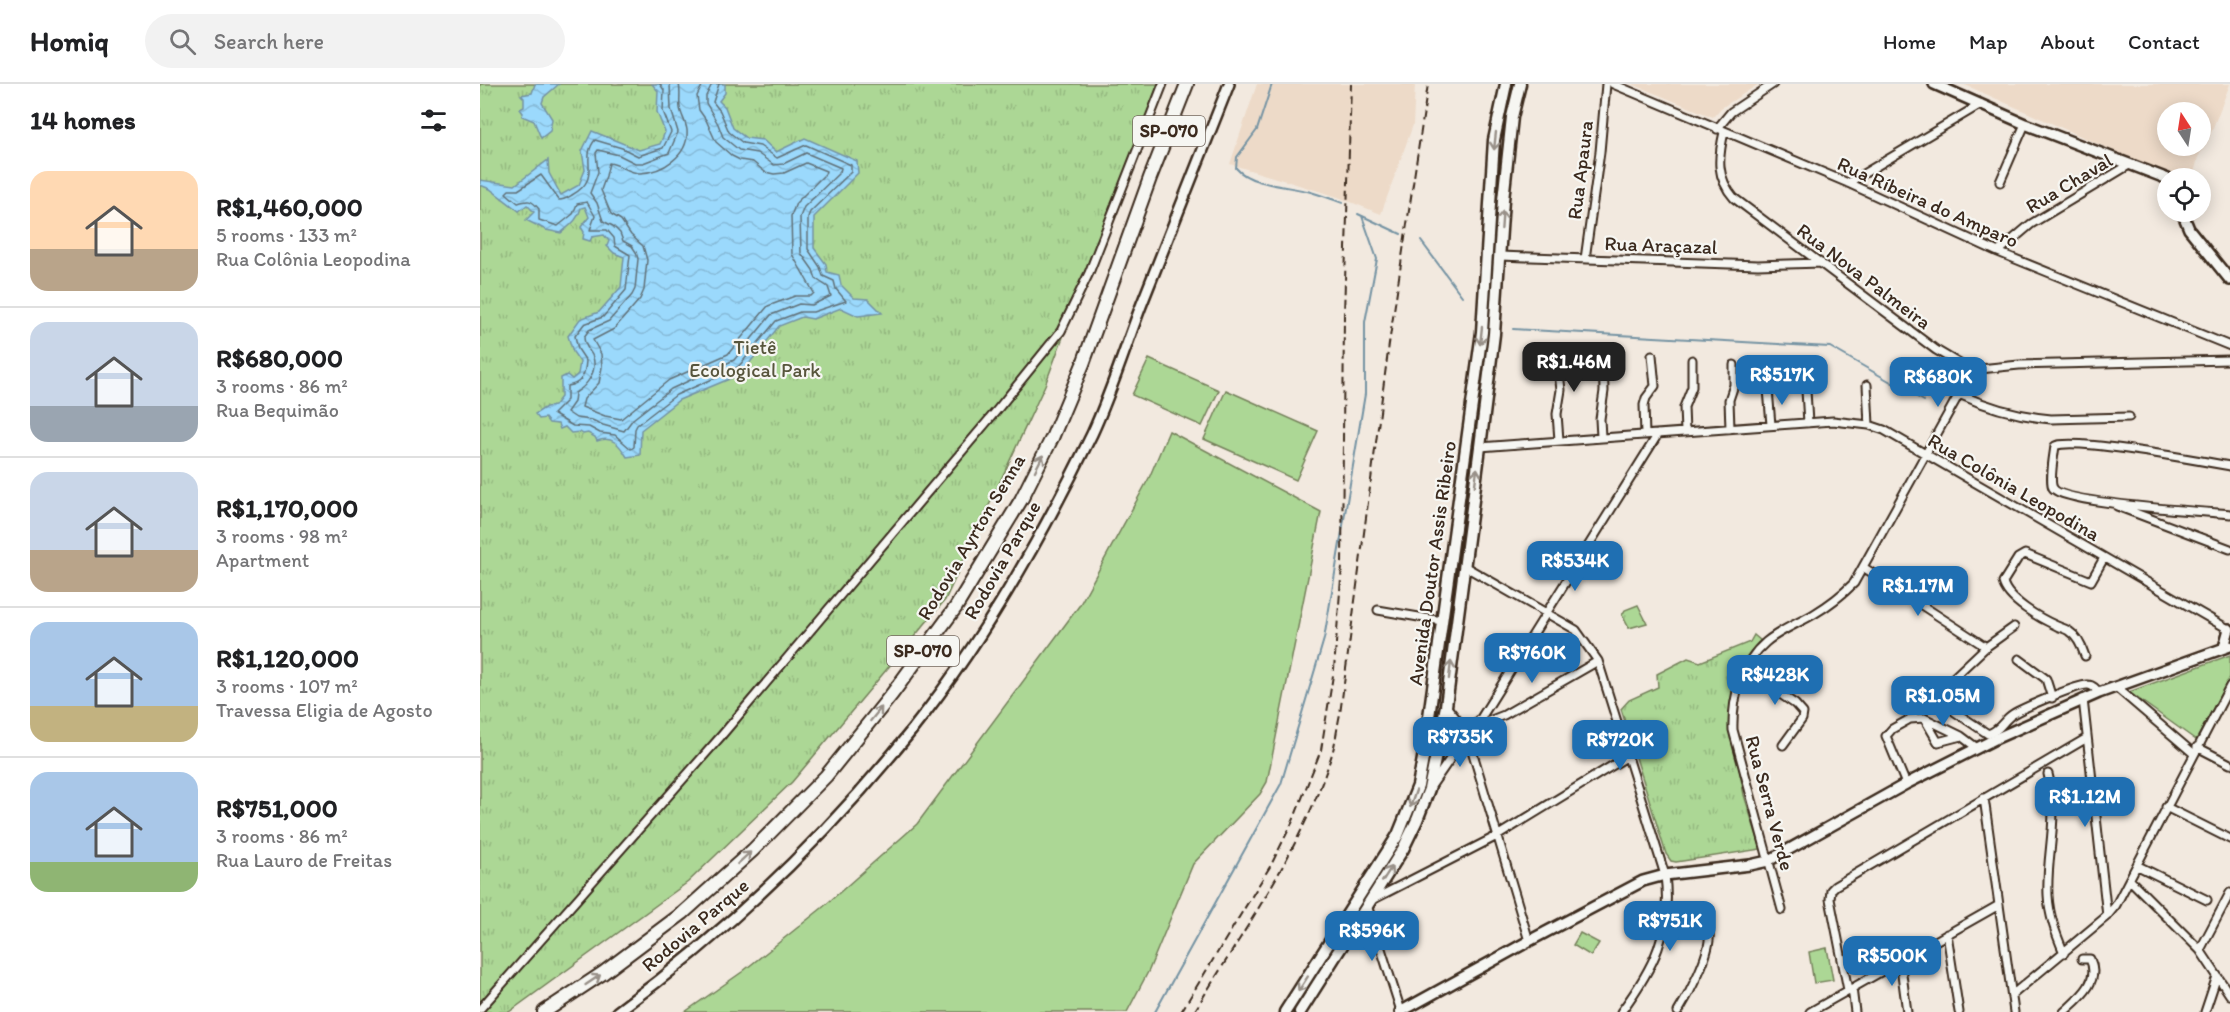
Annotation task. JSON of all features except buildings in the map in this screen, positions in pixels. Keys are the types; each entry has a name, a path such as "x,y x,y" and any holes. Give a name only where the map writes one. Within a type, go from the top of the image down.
{"highway":[{"name":"Rodovia Ayrton Senna","path":"544,1012 603,973 683,913 753,850 826,776 892,694 956,607 1021,500 1052,438 1083,364 1150,178 1187,84"}],"main road":[{"name":"Avenida Doutor Assis Ribeiro","path":"1285,1012 1398,835 1418,786 1480,343 1494,140 1506,84"},
{"name":"Avenida Doutor Assis Ribeiro","path":"1299,1012 1403,849 1418,820 1429,789 1446,706 1480,447 1494,334 1512,117 1520,84"}],"street":[{"path":"480,1009 722,735 1061,331 1089,273 1163,84"},
{"name":"Rodovia Parque","path":"617,1012 723,927 770,885 831,823 914,727 968,652 1051,514 1093,430 1228,84"},
{"name":"Rua Apaura","path":"1585,259 1600,152 1606,84"},
{"name":"Rua Ríbeira do Amparo","path":"1613,84 1848,183 1998,252 2230,346"},
{"path":"1721,130 1731,112 1773,84"},
{"path":"1934,84 2025,124 2157,175"},
{"path":"1848,183 1981,104"},
{"path":"2000,182 2025,124"},
{"name":"Rua Nova Palmeira","path":"1721,130 1720,176 1727,190 1747,209 1936,350 1970,370"},
{"name":"Rua Chaval","path":"1998,252 2031,224 2129,165"},
{"path":"2187,222 2230,280"},
{"name":"Rua Araçazal","path":"1500,256 1777,265 1821,262"},
{"path":"1551,349 1552,363 1559,373 1561,390 1557,414 1559,440"},
{"path":"1601,437 1600,419 1604,391 1603,354"},
{"path":"1645,435 1644,405 1655,386 1652,356"},
{"path":"1684,432 1684,407 1692,387 1692,360"},
{"path":"1970,370 2019,366 2230,360"},
{"path":"1730,429 1728,400 1734,385 1734,365"},
{"name":"Rua Serra Verde","path":"1782,910 1734,730 1733,710 1745,670 1766,642 1839,598 1854,583 1926,455 1970,370"},
{"path":"1805,374 1808,423"},
{"path":"1867,385 1869,425"},
{"path":"1768,389 1771,425"},
{"path":"1959,394 1972,400 2038,418 2129,417"},
{"name":"Rua Colônia Leopodina","path":"1480,447 1833,421 1869,425 1884,430 2230,629"},
{"path":"1474,727 1549,612 1658,434"},
{"path":"2230,466 2071,444 2055,446 2052,487 2064,494 2106,502 2230,514"},
{"path":"2106,502 2230,549"},
{"path":"2085,656 2070,631 2031,612 2011,596 2003,582 2018,558 2025,554 2091,581 2104,558"},
{"path":"1464,566 1549,612 1576,630 1598,661 1665,875 1666,915 1653,964 1621,1012"},
{"path":"1863,567 1986,647"},
{"path":"1378,610 1442,621"},
{"path":"1950,681 1986,647 2014,627"},
{"path":"1628,756 1497,836 1368,903 1400,1012 1643,881 1665,875 1768,861 1905,784 1977,748 2083,699 2225,648 2230,629"},
{"path":"2019,659 2046,679 2052,698"},
{"path":"1429,789 1468,732 1474,727 1504,715 1598,661"},
{"path":"1745,670 1803,712 1802,719 1783,745"},
{"path":"1955,712 1988,734 1996,731 2012,715 2087,685 2095,688 2099,693"},
{"path":"2012,995 2107,916 2138,866 2195,750 2230,686"},
{"path":"2116,687 2195,750 2230,764"},
{"path":"2083,699 2107,916"},
{"path":"1446,706 1468,732 1529,941"},
{"path":"1905,784 1886,736 1892,729 1910,719 1924,718 1961,736 1977,748"},
{"path":"1924,718 1938,742 1961,736"},
{"path":"1855,1012 1830,899 1831,890 2087,738"},
{"path":"2048,774 2054,804 2054,822 2048,894 2050,915 2064,953"},
{"path":"1984,798 2014,1012"},
{"path":"2166,807 2230,839"},
{"path":"2138,866 2207,900"},
{"path":"2130,880 2200,950 2230,994"},
{"path":"2200,950 2230,893"},
{"path":"1810,1012 1999,905"},
{"path":"1666,915 1702,921 1709,931 1708,943 1699,971 1678,1012"},
{"path":"1947,934 1959,1012"},
{"path":"1900,959 1907,1012"},
{"path":"2064,1012 2090,986 2092,964 2090,959 2082,959"},
{"path":"2205,1012 2217,976"}],"shaded area":[{"path":"1257,84 1415,84 1413,125 1381,214 1338,197 1230,164"},
{"path":"1632,84 1759,84 1721,108 1713,117"},
{"path":"1963,84 2230,84 2211,133 2211,102 2157,102 2157,156 2198,157 2195,168 2157,168 2157,170"}],"green space":[{"name":"Tietê Ecological Park","path":"480,84 1158,84 1045,385 945,600 792,782 688,882 509,1012 480,1012"},
{"path":"1149,359 1219,390 1202,426 1132,395"},
{"path":"1226,390 1318,431 1296,480 1204,439"},
{"path":"1169,431 1321,512 1267,782 1260,794 1193,864 1149,970 1127,1012 685,1012 742,972 822,908 917,824 1079,606 1149,478"},
{"path":"1638,605 1647,623 1629,628 1622,615 1625,610"},
{"path":"1754,635 1761,641 1736,681 1729,713 1744,795 1761,849 1671,861 1666,854 1621,709 1629,700 1658,687 1657,674 1688,658 1700,662 1750,642"},
{"path":"2230,655 2230,677 2196,740 2129,692"},
{"path":"1450,721 1457,726 1456,735 1446,750"},
{"path":"1580,933 1599,943 1591,956 1573,945"},
{"path":"1827,948 1833,980 1814,983 1809,952"}],"water":[{"path":"535,84 559,84 544,97 542,103 552,119 550,131 541,138 534,121 522,116 520,109 524,107 524,98 521,95 532,93"},
{"path":"652,84 725,84 725,93 719,101 725,107 733,128 746,138 763,140 776,152 805,138 857,161 858,173 814,217 814,248 826,264 827,272 839,275 841,285 854,298 868,299 882,313 858,316 841,308 813,319 802,317 779,326 744,370 734,377 679,400 641,430 640,455 627,457 611,440 597,441 588,433 571,433 565,427 560,429 558,424 549,423 545,418 539,419 535,414 546,407 554,406 561,397 561,378 567,375 572,379 578,374 580,362 573,352 568,336 580,319 599,312 621,287 624,257 614,253 607,246 609,241 604,235 592,237 590,241 583,239 584,232 581,227 589,217 585,207 581,208 576,219 561,233 546,230 526,220 534,212 527,205 519,211 490,189 480,185 480,180 515,185 548,160 549,173 561,195 579,185 585,170 582,151 592,131 639,150 660,144 665,132 657,112 658,91"}],"waterway":[{"path":"1272,84 1257,130 1237,157 1236,168 1242,174 1259,181 1307,191 1343,203"},
{"path":"1358,214 1401,234"},
{"path":"1155,1012 1281,784 1324,639 1365,394 1365,322 1377,259 1362,216"},
{"path":"1421,241 1462,296"},
{"path":"1513,329 1830,347 1924,401"}],"railway":[{"path":"1181,1012 1271,865 1293,821 1321,750 1334,669 1342,566 1344,314 1351,84"},
{"path":"1194,1012 1289,855 1320,788 1333,749 1340,714 1389,344 1428,84"}]}
